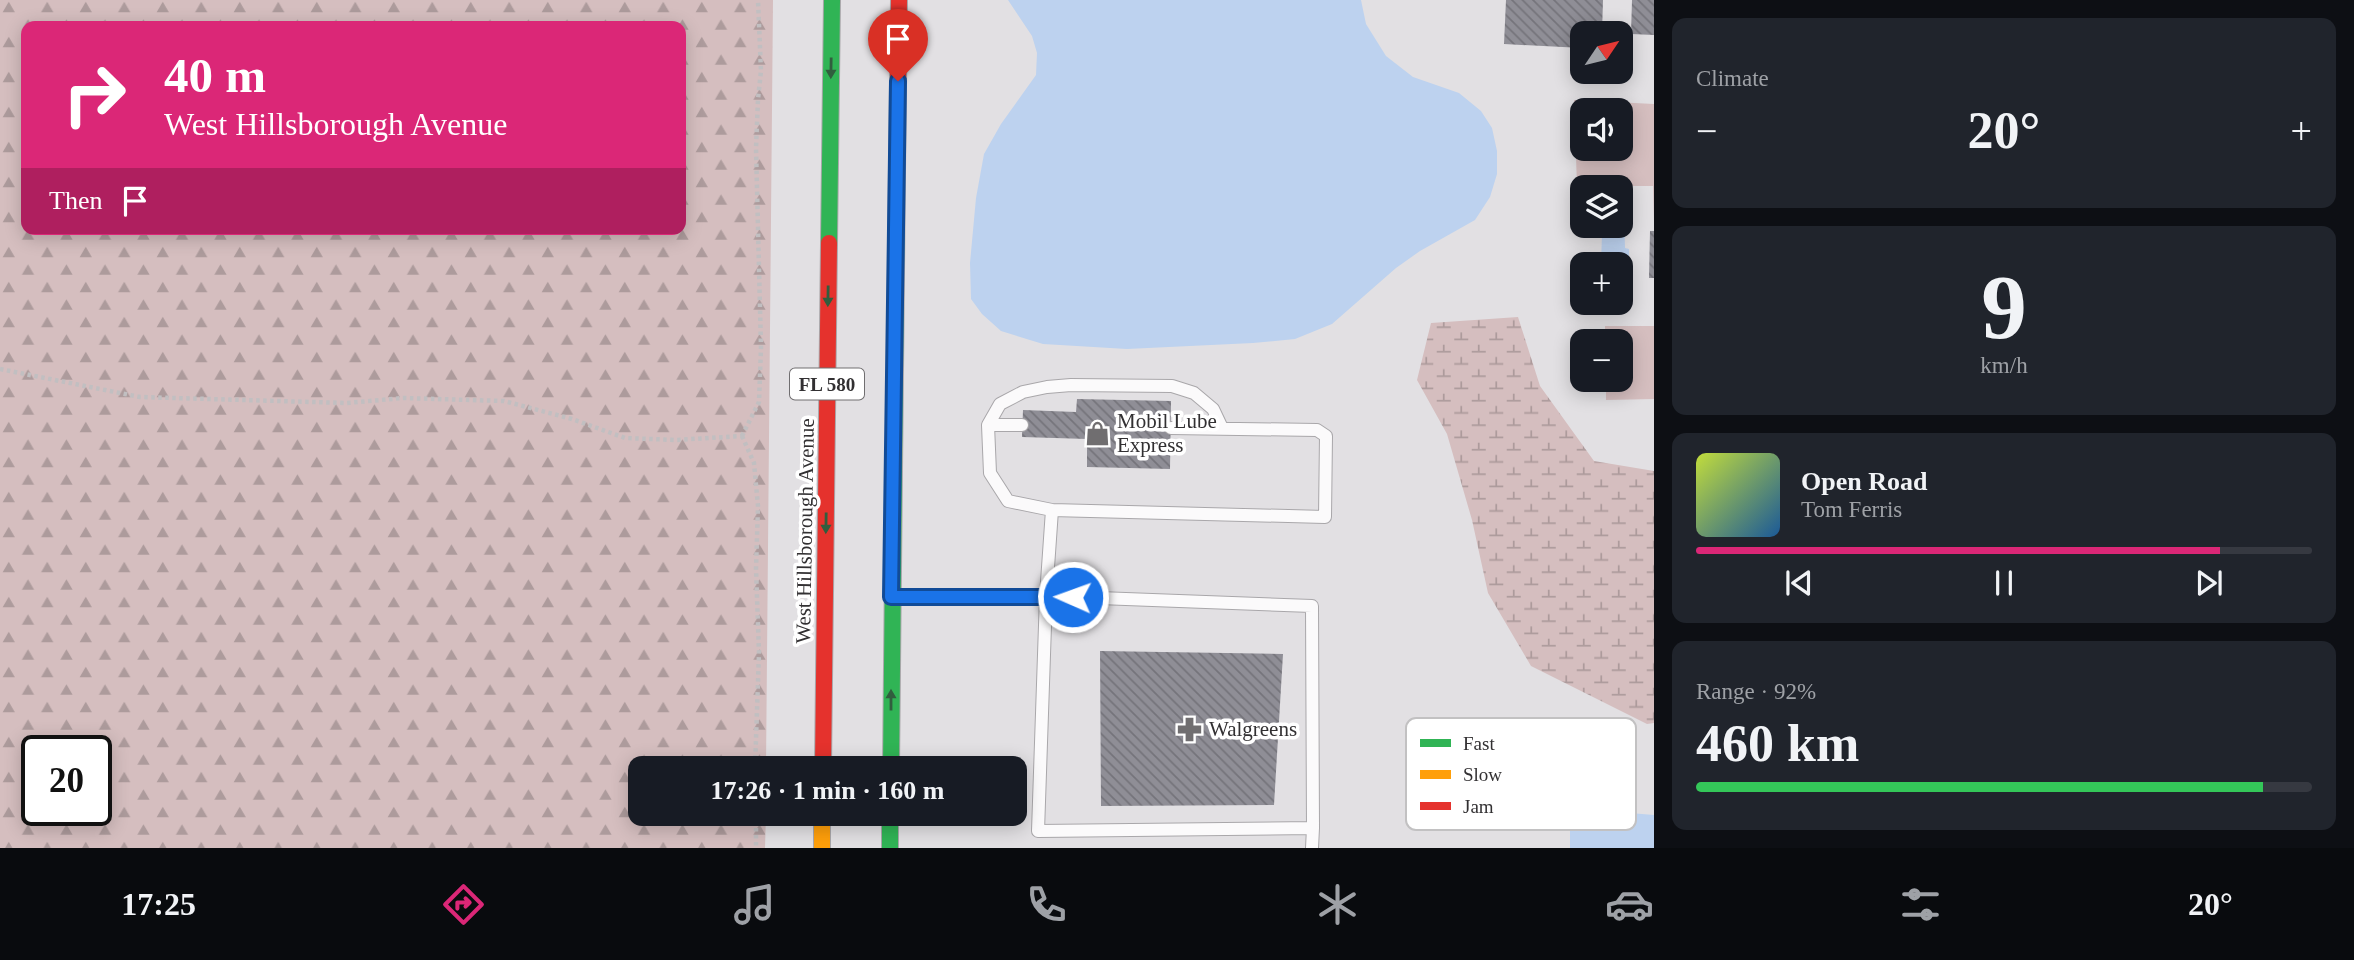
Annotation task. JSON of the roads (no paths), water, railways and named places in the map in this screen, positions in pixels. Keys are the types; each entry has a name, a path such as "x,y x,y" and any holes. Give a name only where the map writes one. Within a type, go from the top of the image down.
{"main road":[{"name":"West Hillsborough Avenue","path":"823,756 832,0"},
{"name":"FL 580","path":"891,756 899,0"},
{"path":"822,826 822,848"},
{"path":"890,826 890,848"}],"lane":[{"path":"1171,428 1317,430 1326,436 1325,517 1052,510 1008,500 990,473 988,425 1000,404 1023,392 1047,387 1171,386 1194,393 1213,409 1222,428"},
{"path":"988,425 1022,425"},
{"path":"1052,510 1046,596 1038,831 1313,828"},
{"path":"891,597 1046,596 1312,606 1312,848"}],"water":[{"path":"1008,0 1361,0 1366,24 1386,56 1413,77 1459,93 1481,111 1492,128 1497,151 1497,174 1490,197 1475,220 1396,268 1332,324 1295,339 1127,349 1043,344 1001,331 982,314 971,299 970,263 976,198 984,154 1001,124 1036,75 1037,53 1032,36"},
{"path":"1602,238 1625,238 1625,248 1629,249 1629,252 1601,252"},
{"path":"1636,814 1654,815 1654,848 1570,848 1570,830 1636,830"}],"place":[{"name":"Mobil Lube Express","path":"1097,433"},
{"name":"Walgreens","path":"1189,729"}]}
